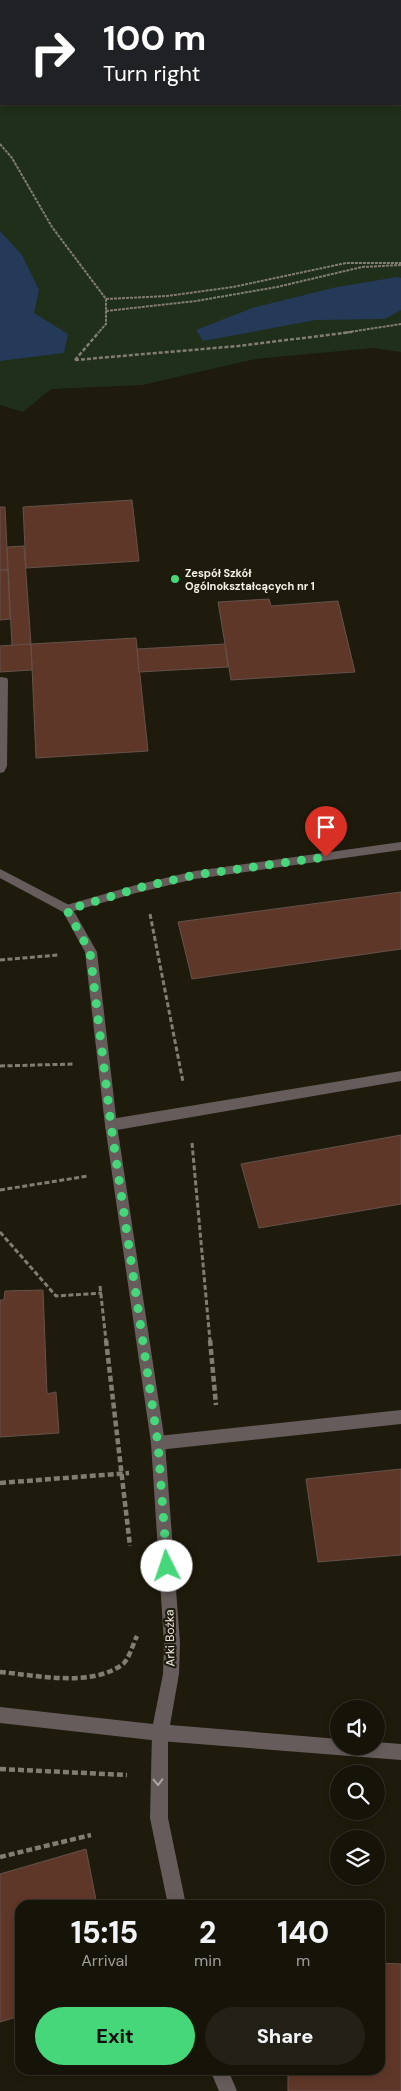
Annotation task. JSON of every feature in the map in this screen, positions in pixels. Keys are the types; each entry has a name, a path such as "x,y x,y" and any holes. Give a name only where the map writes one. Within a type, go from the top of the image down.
{"street":[{"path":"0,769 2,766 3,680"},
{"path":"0,873 67,910 136,889 195,875 401,846"},
{"name":"Arki Bożka","path":"67,910 90,952 111,1125 158,1444 172,1642 171,1674 160,1733 159,1818 176,1900"},
{"path":"111,1125 401,1076"},
{"path":"158,1444 401,1417"},
{"path":"0,1715 160,1733 401,1752"},
{"path":"221,2075 228,2091"}],"path":[{"path":"0,144 12,158 52,227 106,299 106,324 75,360 201,351 336,335 401,324"},
{"path":"106,299 167,296 233,287 346,264 401,264"},
{"path":"106,311 205,299 277,287 362,267 401,264"},
{"path":"136,889 147,907 151,919 189,1112 220,1436"},
{"path":"0,960 62,954 59,947"},
{"path":"73,1055 75,1073"},
{"path":"0,1066 74,1064"},
{"path":"86,1167 88,1186"},
{"path":"0,1190 118,1172"},
{"path":"0,1232 56,1296 136,1288"},
{"path":"100,1284 130,1549"},
{"path":"0,1483 160,1471"},
{"path":"0,1672 64,1678 97,1676 124,1663 139,1631"},
{"path":"0,1769 158,1777"},
{"path":"0,1857 91,1835"}],"green space":[{"path":"0,105 401,105 401,352 373,348 255,359 142,385 51,389 23,412 0,405"}],"water":[{"path":"0,231 22,255 39,290 34,313 68,334 64,353 0,361"},
{"path":"397,277 401,278 401,310 385,319 316,320 203,341 196,330 252,308 337,287"}],"building":[{"path":"132,500 139,561 26,568 23,507"},
{"path":"0,507 5,507 8,570 0,570"},
{"path":"24,546 31,644 12,646 7,547"},
{"path":"0,570 8,570 10,619 0,620"},
{"path":"269,599 271,606 338,601 355,672 231,680 218,602"},
{"path":"136,638 148,751 36,758 31,644"},
{"path":"31,644 32,670 0,672 0,646"},
{"path":"225,644 228,667 139,672 137,649"},
{"path":"401,892 401,949 192,979 178,922"},
{"path":"401,1135 401,1204 259,1228 241,1164"},
{"path":"43,1290 47,1394 56,1392 59,1433 0,1437 0,1300 4,1300 5,1291"},
{"path":"401,1469 401,1555 318,1562 306,1479"},
{"path":"86,1849 96,1900 15,1900 15,2018 0,2022 0,1874"},
{"path":"385,1963 401,1964 401,2091 288,2091 288,2075 385,2075"}],"place":[{"name":"Zespół Szkół Ogólnokształcących nr 1","path":"175,579"}],"route":[{"path":"167,1566 158,1444 111,1125 90,952 67,910 142,887 195,875 326,857"}]}
